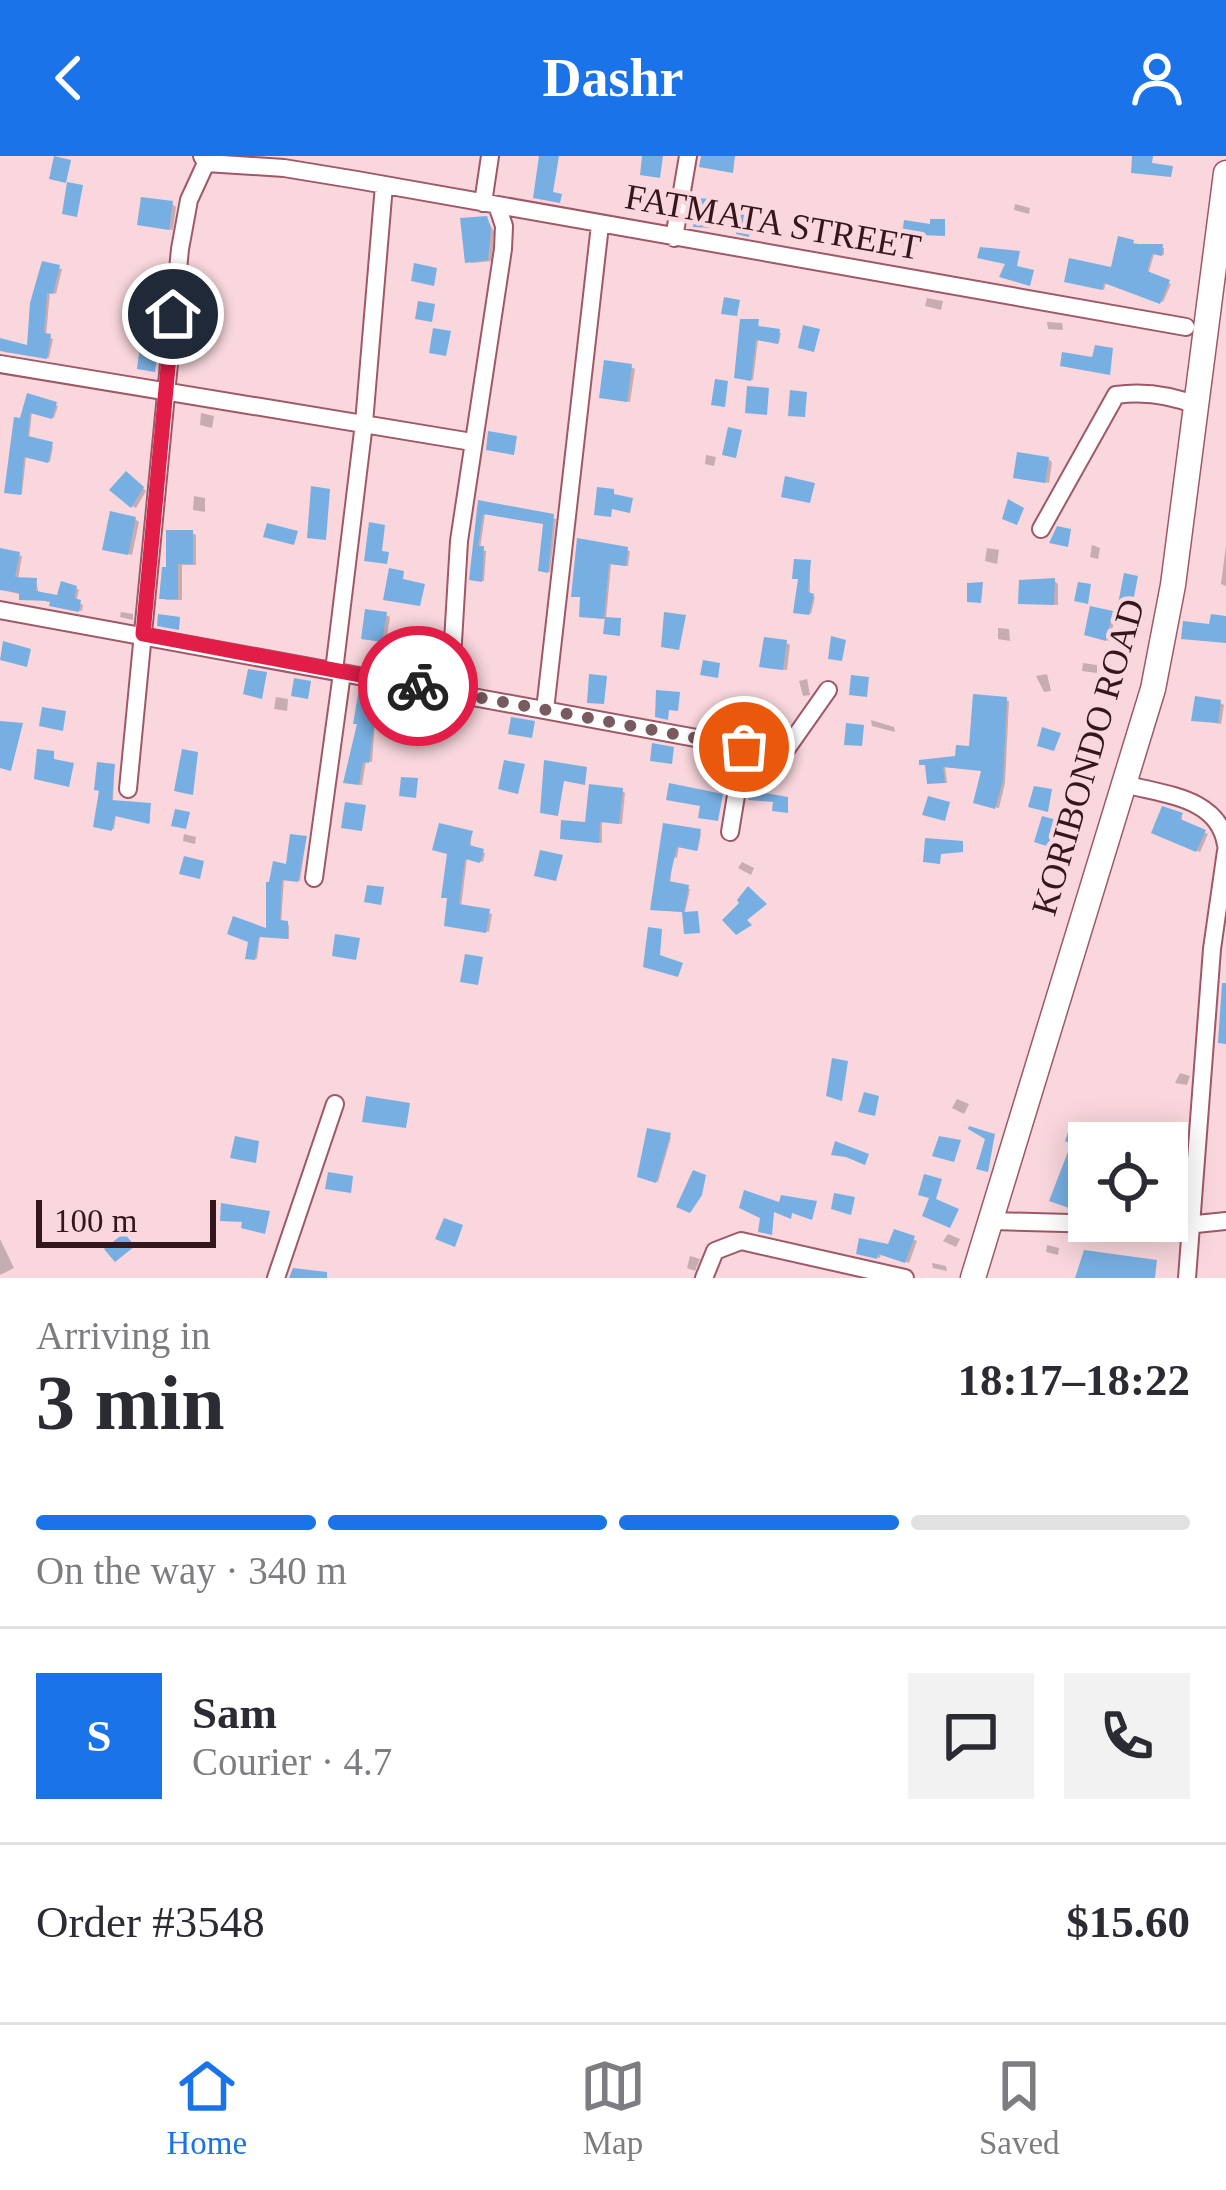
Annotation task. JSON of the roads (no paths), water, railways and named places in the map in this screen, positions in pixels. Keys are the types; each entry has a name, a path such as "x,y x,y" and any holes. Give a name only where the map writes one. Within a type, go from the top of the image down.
{"highway":[{"name":"KORIBONDO ROAD","path":"973,1278 1153,688 1198,406 1219,173"}],"street":[{"path":"450,692 459,541 503,249 504,226 490,204 490,156"},
{"path":"674,238 688,156"},
{"path":"128,789 180,249 189,200 204,160"},
{"name":"FATMATA STREET","path":"204,160 285,162 600,225 1186,327"},
{"path":"314,878 364,423 384,185"},
{"path":"545,710 600,225"},
{"path":"1200,358 1226,361"},
{"path":"0,364 472,442"},
{"path":"1041,529 1116,395 1138,392 1198,406"},
{"path":"0,610 783,754 828,690"},
{"path":"730,832 744,747"},
{"path":"1126,784 1192,802 1211,812 1224,831 1187,1278"},
{"path":"276,1278 335,1104"},
{"path":"993,1221 1226,1221"},
{"path":"704,1278 715,1251 741,1241 905,1278"}]}
